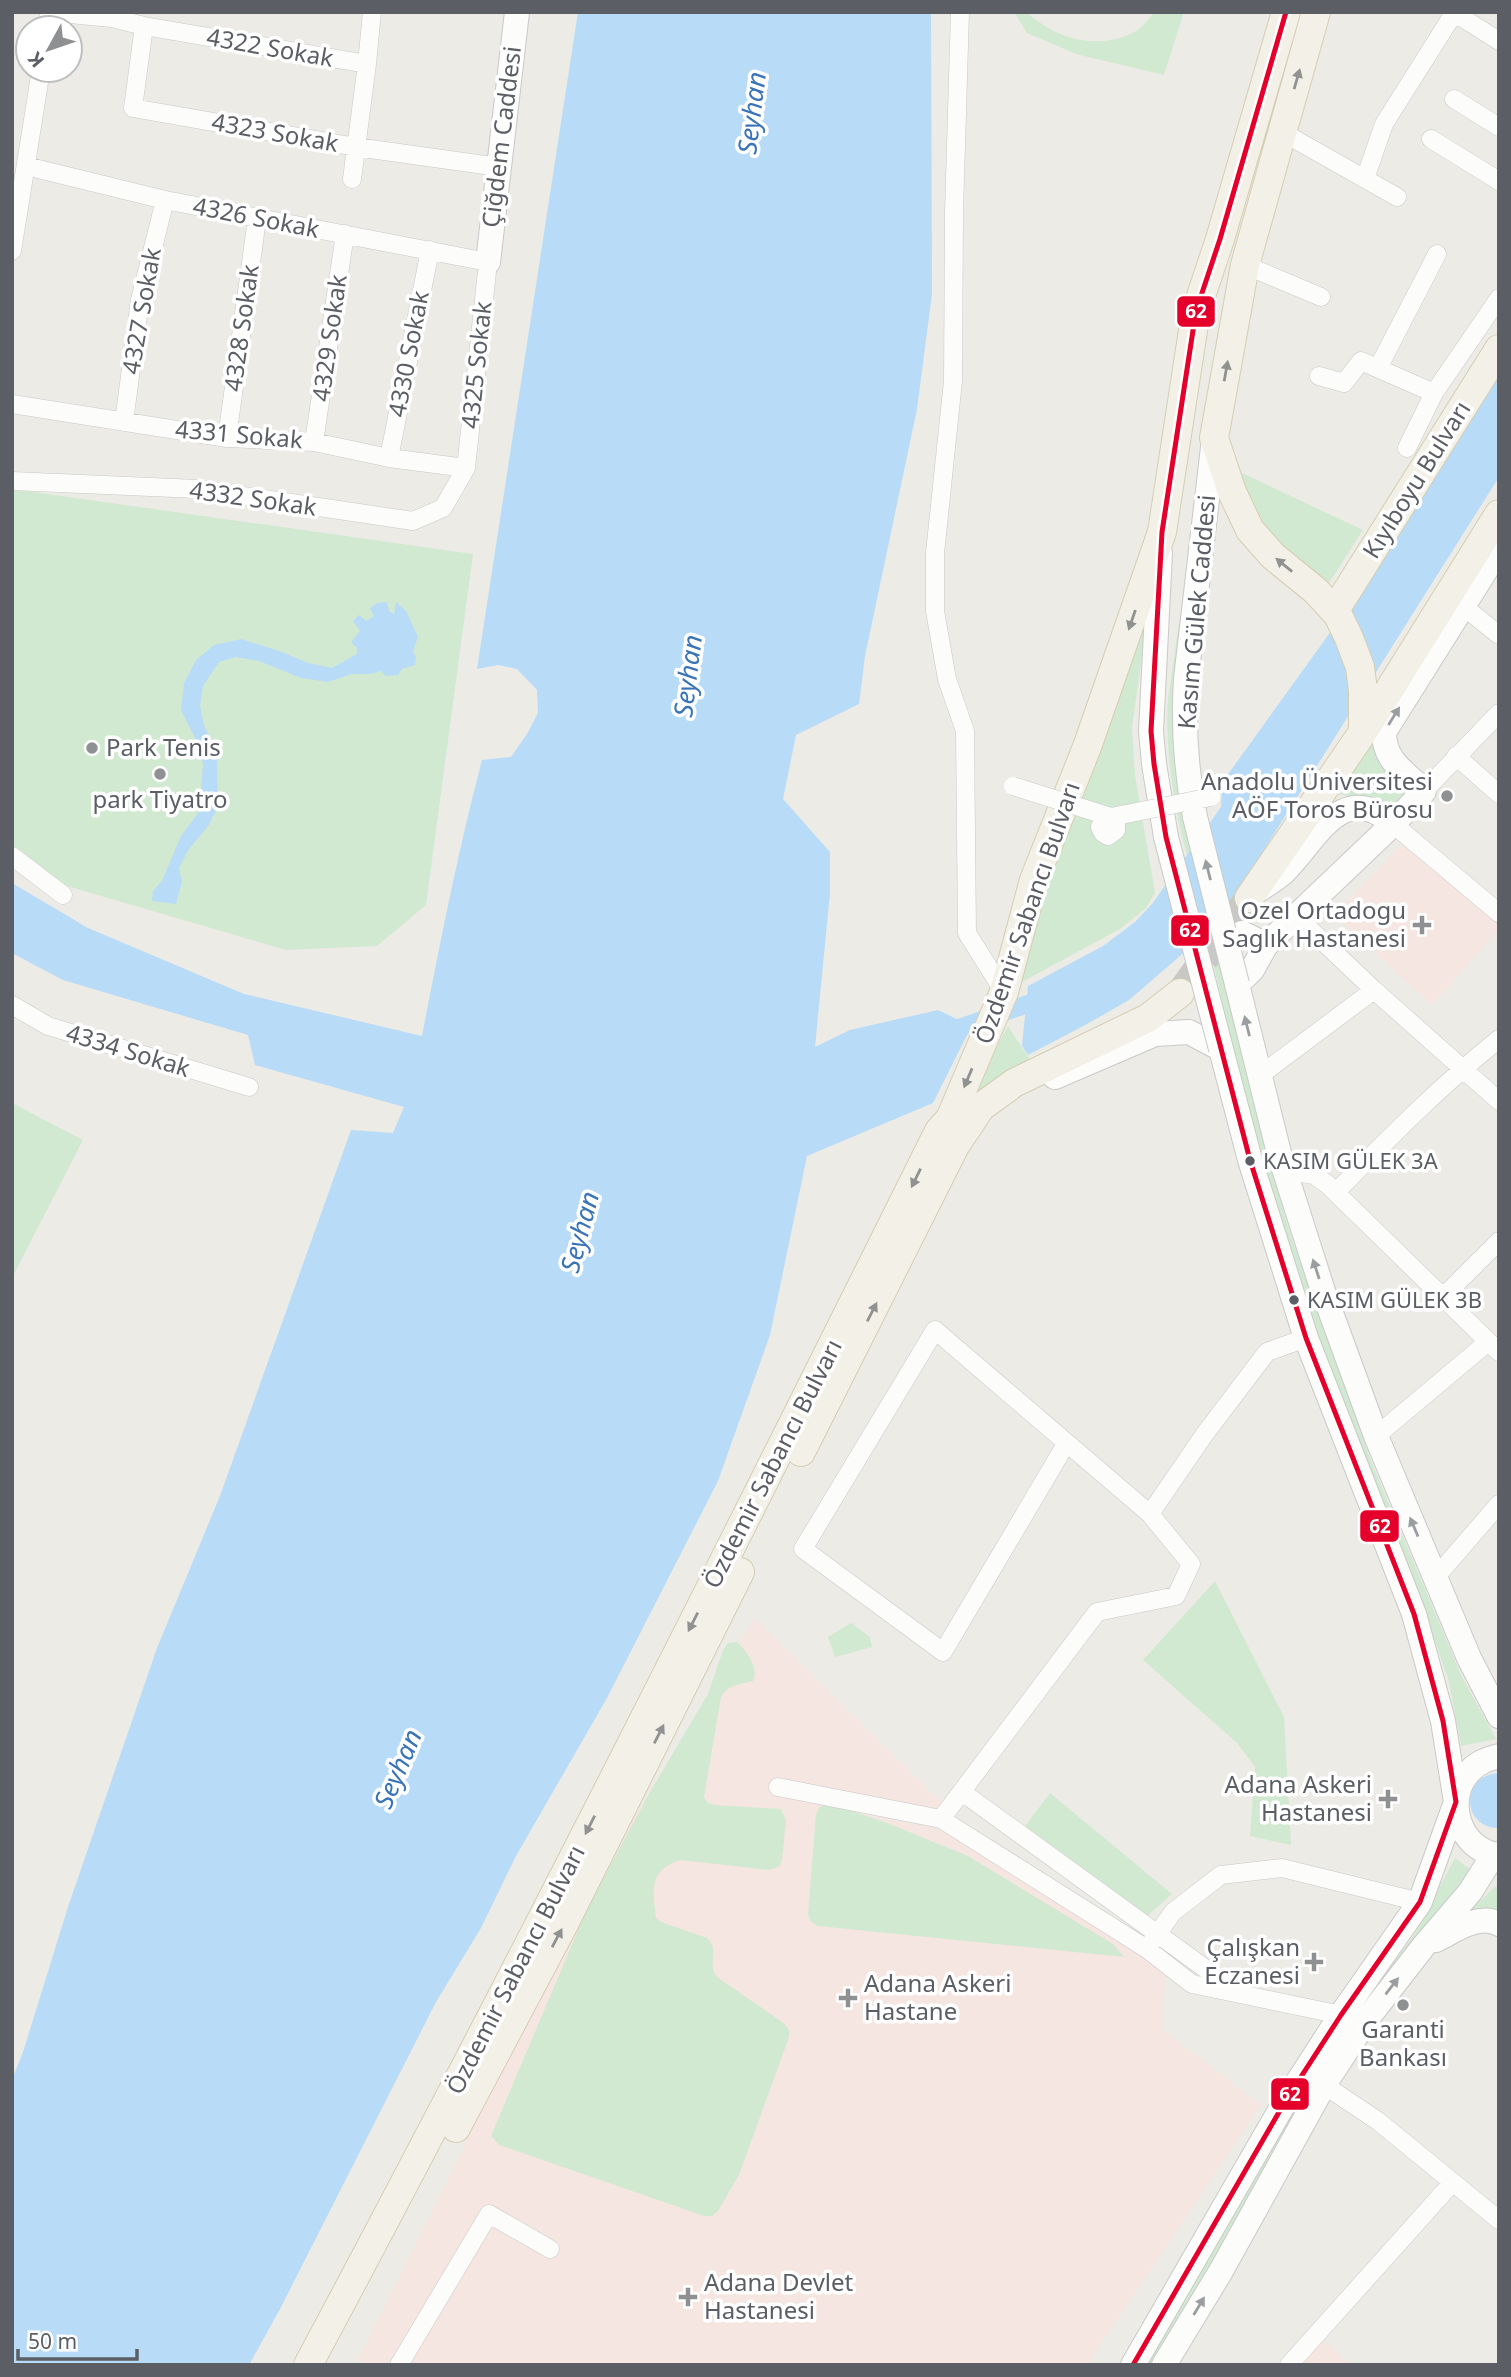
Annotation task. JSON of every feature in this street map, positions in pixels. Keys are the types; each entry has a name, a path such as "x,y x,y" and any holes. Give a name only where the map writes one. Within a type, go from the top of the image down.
{"main road":[{"name":"Çiğdem Caddesi","path":"488,261 517,12"},
{"name":"Kasım Gülek Caddesi","path":"1286,12 1196,312 1162,532 1151,731 1154,764 1166,837 1221,1049 1251,1160 1306,1338 1413,1614 1443,1721 1458,1819 1465,1835 1478,1847 1497,1857"},
{"name":"Kasım Gülek Caddesi","path":"1316,12 1245,265 1214,438 1184,702 1184,746 1195,817 1232,929 1237,984 1284,1170 1376,1436 1469,1658 1499,1716"},
{"name":"Kıyıboyu Bulvarı","path":"1336,613 1499,349"},
{"path":"1214,438 1241,513 1255,537 1273,556 1316,591 1336,613 1356,654 1363,691 1363,732"},
{"path":"1249,898 1363,732 1499,514"},
{"name":"Özdemir Sabancı Bulvarı","path":"328,2365 492,2063 564,1924 955,1130 1004,992 1034,880 1087,747 1162,532"},
{"path":"1237,984 1252,970 1266,945 1393,824 1424,790 1390,757 1384,747 1384,732 1463,606 1492,576 1499,549"},
{"path":"1249,898 1282,874 1332,816 1351,807 1368,808 1393,824"},
{"path":"1232,929 1266,945"},
{"name":"Özdemir Sabancı Bulvarı","path":"308,2365 447,2107 939,1131 955,1130 1014,1083 1148,1018 1180,993"},
{"path":"955,1130 1012,1096 1155,1034 1189,1032 1221,1049"},
{"path":"1469,1658 1499,1685"},
{"path":"1133,2365 1286,2100 1420,1902 1460,1785 1470,1770 1484,1760 1499,1756"},
{"path":"1164,2365 1221,2270 1324,2085 1367,2019 1497,1857"},
{"path":"1423,1947 1477,1921 1493,1921 1499,1924"}],"street":[{"name":"4322 Sokak","path":"49,12 112,15 144,26 368,64"},
{"path":"352,178 368,64 372,12"},
{"path":"960,12 954,212 953,381 935,553 935,611 947,679 965,731 967,933 1004,992"},
{"path":"1365,179 1384,124 1454,12 1499,41"},
{"name":"4323 Sokak","path":"144,26 133,108 356,147 499,167"},
{"path":"12,251 39,84"},
{"path":"1454,99 1499,127"},
{"path":"1282,132 1398,197"},
{"path":"1431,139 1499,181"},
{"name":"4326 Sokak","path":"26,166 257,219 488,261"},
{"name":"4327 Sokak","path":"124,422 140,300 165,200"},
{"name":"4328 Sokak","path":"227,438 257,219"},
{"name":"4329 Sokak","path":"314,442 345,234"},
{"name":"4330 Sokak","path":"389,458 429,250"},
{"path":"1378,368 1437,254"},
{"name":"4325 Sokak","path":"466,468 488,261"},
{"path":"1245,265 1321,297"},
{"path":"1407,449 1434,393 1499,298"},
{"path":"1319,376 1344,383 1361,361 1434,393"},
{"name":"4331 Sokak","path":"12,404 227,438 314,442 389,458 466,468"},
{"name":"4332 Sokak","path":"12,481 197,489 413,522 443,508 466,468"},
{"path":"1463,606 1499,635"},
{"path":"1424,790 1498,715"},
{"path":"1456,756 1499,794"},
{"path":"1013,786 1111,817 1212,797"},
{"path":"1393,824 1499,913"},
{"path":"12,856 63,895"},
{"path":"1296,916 1374,990 1499,1101"},
{"path":"1259,1076 1374,990"},
{"name":"4334 Sokak","path":"12,1005 48,1026 249,1087"},
{"path":"1336,1192 1397,1129 1499,1039"},
{"path":"1284,1170 1314,1175 1336,1192 1493,1347 1376,1436"},
{"path":"1442,1298 1499,1241"},
{"path":"941,1819 1097,1612 1176,1596 1191,1564 1150,1514 935,1330 803,1549 943,1652 1066,1444"},
{"path":"1150,1514 1204,1435 1267,1352 1306,1338"},
{"path":"1435,1578 1499,1504"},
{"path":"778,1787 941,1819 1147,1948 1192,1984 1367,2019"},
{"path":"962,1792 1237,1993"},
{"path":"1147,1948 1173,1912 1221,1875 1282,1868 1420,1902"},
{"path":"1324,2085 1378,2121 1499,2220"},
{"path":"1289,2365 1453,2182"},
{"path":"399,2365 489,2214 550,2249"}],"shaded area":[{"name":"Ozel Ortadogu Saglık Hastanesi","path":"1407,839 1499,920 1499,930 1432,1005 1334,915"},
{"name":"Adana Askeri Hastane","path":"755,1618 958,1819 1166,1967 1162,2029 1261,2105 1092,2357 1090,2365 365,2365 358,2360 464,2147 476,2099 594,1884"},
{"path":"1321,2337 1350,2365 1295,2365"}],"green space":[{"path":"1014,12 1027,14 1064,36 1100,41 1113,40 1136,31 1155,12 1184,12 1164,75 1076,54 1027,33"},
{"path":"1215,382 1172,708 1175,770 1185,823 1259,1126 1290,1233 1371,1461 1462,1677 1496,1739 1461,1746 1449,1682 1420,1597 1364,1465 1284,1235 1253,1127 1178,819 1168,743 1168,698"},
{"path":"1240,472 1363,530 1327,586 1294,568 1244,497"},
{"path":"12,489 473,554 426,905 377,946 286,950 67,886 12,847"},
{"path":"1147,620 1132,727 1135,775 1155,893 1146,908 1120,929 1020,983 1047,888"},
{"path":"1368,737 1381,758 1411,783 1394,807 1378,801 1332,793"},
{"path":"1008,1026 1030,1060 967,1102"},
{"path":"12,1103 83,1140 12,1278"},
{"path":"1215,1581 1284,1717 1291,1845 1250,1836 1255,1767 1237,1743 1143,1660"},
{"path":"851,1623 870,1637 872,1647 835,1657 828,1637"},
{"path":"737,1642 751,1660 753,1681 731,1687 721,1697 704,1797 714,1805 781,1809 786,1820 782,1860 780,1866 769,1870 681,1860 670,1864 658,1875 655,1882 656,1918 707,1938 713,1947 713,1967 717,1977 785,2024 789,2037 739,2175 718,2211 712,2216 704,2216 499,2145 491,2136 587,1909 650,1792 708,1694 723,1650 728,1643"},
{"path":"1050,1793 1172,1894 1144,1919 1025,1826"},
{"path":"824,1804 885,1822 968,1856 1113,1944 1124,1957 818,1926 811,1922 808,1914 816,1814"},
{"path":"1455,1858 1475,1873 1405,1960 1365,2001 1414,1935"},
{"path":"1496,1886 1499,1890 1499,1918 1457,1922"},
{"path":"1343,2030 1153,2365 1146,2365 1300,2095"}],"water":[{"name":"Seyhan","path":"578,12 931,12 932,294 917,409 865,656 859,704 796,735 783,799 830,852 830,893 815,1047 850,1030 938,1010 965,1023 968,1033 933,1103 807,1156 770,1335 718,1481 607,1698 516,1856 481,1928 436,2002 249,2365 12,2365 12,2080 157,1648 220,1496 351,1130 393,1133 404,1107 255,1065 248,1035 63,980 12,953 12,883 88,928 244,994 422,1036 457,863 482,760 511,757 538,713 537,690 517,669 498,665 477,669"},
{"path":"1499,365 1499,477 1243,883 1208,932 1129,1000 1028,1055 1022,1046 1028,986 1103,946 1135,922 1152,904 1221,807 1222,785 1226,777 1329,634"},
{"path":"387,602 389,611 394,614 396,602 406,611 418,637 413,651 416,657 415,665 402,669 398,675 386,676 381,671 352,674 328,682 301,678 259,661 236,657 219,662 203,686 200,706 204,725 217,753 218,806 209,825 189,849 179,868 182,882 176,904 152,901 153,891 162,881 181,836 199,812 203,764 195,738 181,710 184,683 196,660 214,645 241,639 308,663 332,668 357,654 357,648 351,642 360,631 353,621 359,615 366,621 374,616 370,608 377,603"},
{"path":"1499,1773 1499,1828 1486,1826 1477,1820 1470,1801 1477,1782 1486,1776"}],"waterway":[{"path":"945,1033 1047,997"}],"tunnel":[{"path":"1180,993 1249,898"}],"transit line":[{"name":"62","path":"1133,2365 1286,2100 1420,1902 1456,1802 1443,1721 1414,1614 1306,1338 1250,1160 1166,837 1154,764 1151,731 1162,532 1196,311 1220,239 1286,12"}],"place":[{"name":"Park Tenis","path":"92,748"},
{"name":"park Tiyatro","path":"160,774"},
{"name":"Anadolu Üniversitesi AÖF Toros Bürosu","path":"1447,796"},
{"name":"Ozel Ortadogu Saglık Hastanesi","path":"1422,925"},
{"name":"KASIM GÜLEK 3A","path":"1250,1161"},
{"name":"KASIM GÜLEK 3B","path":"1294,1300"},
{"name":"Adana Askeri Hastanesi","path":"1388,1799"},
{"name":"Çalışkan Eczanesi","path":"1314,1962"},
{"name":"Adana Askeri Hastane","path":"848,1998"},
{"name":"Garanti Bankası","path":"1403,2005"},
{"name":"Adana Devlet Hastanesi","path":"688,2297"}]}
